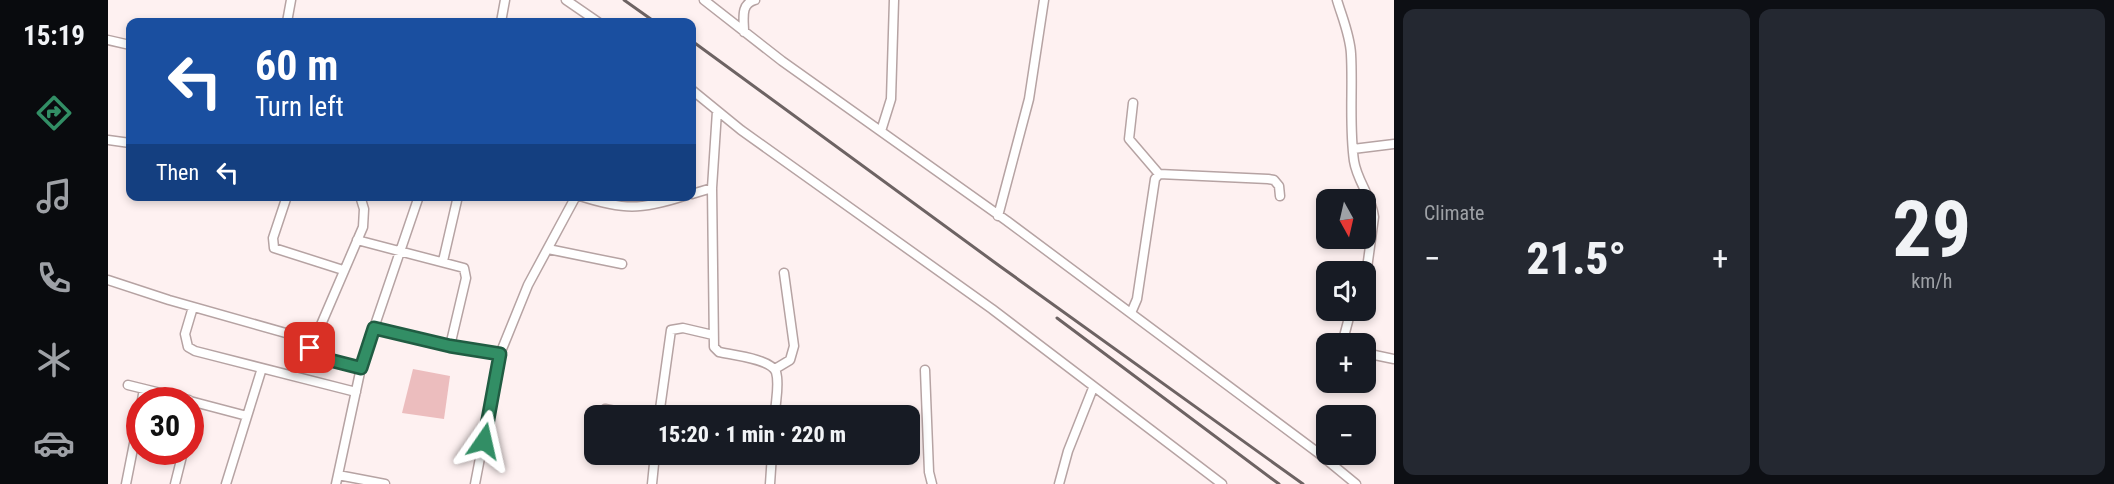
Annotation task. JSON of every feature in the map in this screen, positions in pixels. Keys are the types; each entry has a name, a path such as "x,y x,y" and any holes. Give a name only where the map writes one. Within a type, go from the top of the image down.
{"street":[{"path":"288,18 291,0"},
{"path":"502,18 505,0"},
{"path":"566,0 592,18"},
{"path":"704,0 880,132 1131,313 1317,452 1356,484"},
{"path":"744,32 744,8 746,4 755,0"},
{"path":"880,132 891,99 894,0"},
{"path":"998,216 1029,99 1044,0"},
{"path":"1337,0 1351,53 1350,97 1354,163 1360,182 1371,201 1374,217 1368,261"},
{"path":"108,40 126,44"},
{"path":"696,93 879,230 992,309 1222,484"},
{"path":"1133,103 1129,139 1159,174 1274,180 1279,186 1280,196"},
{"path":"717,111 712,188 714,305 712,335 714,347 719,352 768,363 775,369 777,379 775,405"},
{"path":"108,140 126,142"},
{"path":"1353,149 1394,144"},
{"path":"1131,313 1137,299 1155,179 1159,174"},
{"path":"696,193 712,188"},
{"path":"286,201 273,238 274,248 343,270"},
{"path":"361,368 310,353 363,227 364,209 362,201"},
{"path":"385,484 337,480 361,368 417,201"},
{"path":"442,261 457,201"},
{"path":"475,484 500,354 528,285 575,201"},
{"path":"596,201 610,205 650,207 669,201"},
{"path":"357,240 460,265 464,268 466,272 450,346"},
{"path":"548,249 622,264"},
{"path":"775,369 789,360 794,346 784,273"},
{"path":"108,280 193,308 314,341"},
{"path":"193,308 185,334 188,347 195,351 356,392"},
{"path":"374,328 450,346 500,354"},
{"path":"661,405 671,330 682,328 712,335"},
{"path":"1376,355 1394,358"},
{"path":"226,484 262,368"},
{"path":"925,370 929,472 932,484"},
{"path":"128,385 136,387"},
{"path":"1059,484 1068,451 1093,388"},
{"path":"204,404 247,416"},
{"path":"126,484 130,465"},
{"path":"175,484 180,465"},
{"path":"651,484 654,465"},
{"path":"770,484 771,465"}],"shaded area":[{"path":"413,369 450,376 444,419 402,413"}],"railway":[{"path":"624,0 649,18"},
{"path":"696,44 1303,484"},
{"path":"1057,318 1279,484"}],"route":[{"path":"310,348 310,353 314,356 361,368 374,328 450,346 500,354 484,441"}]}
